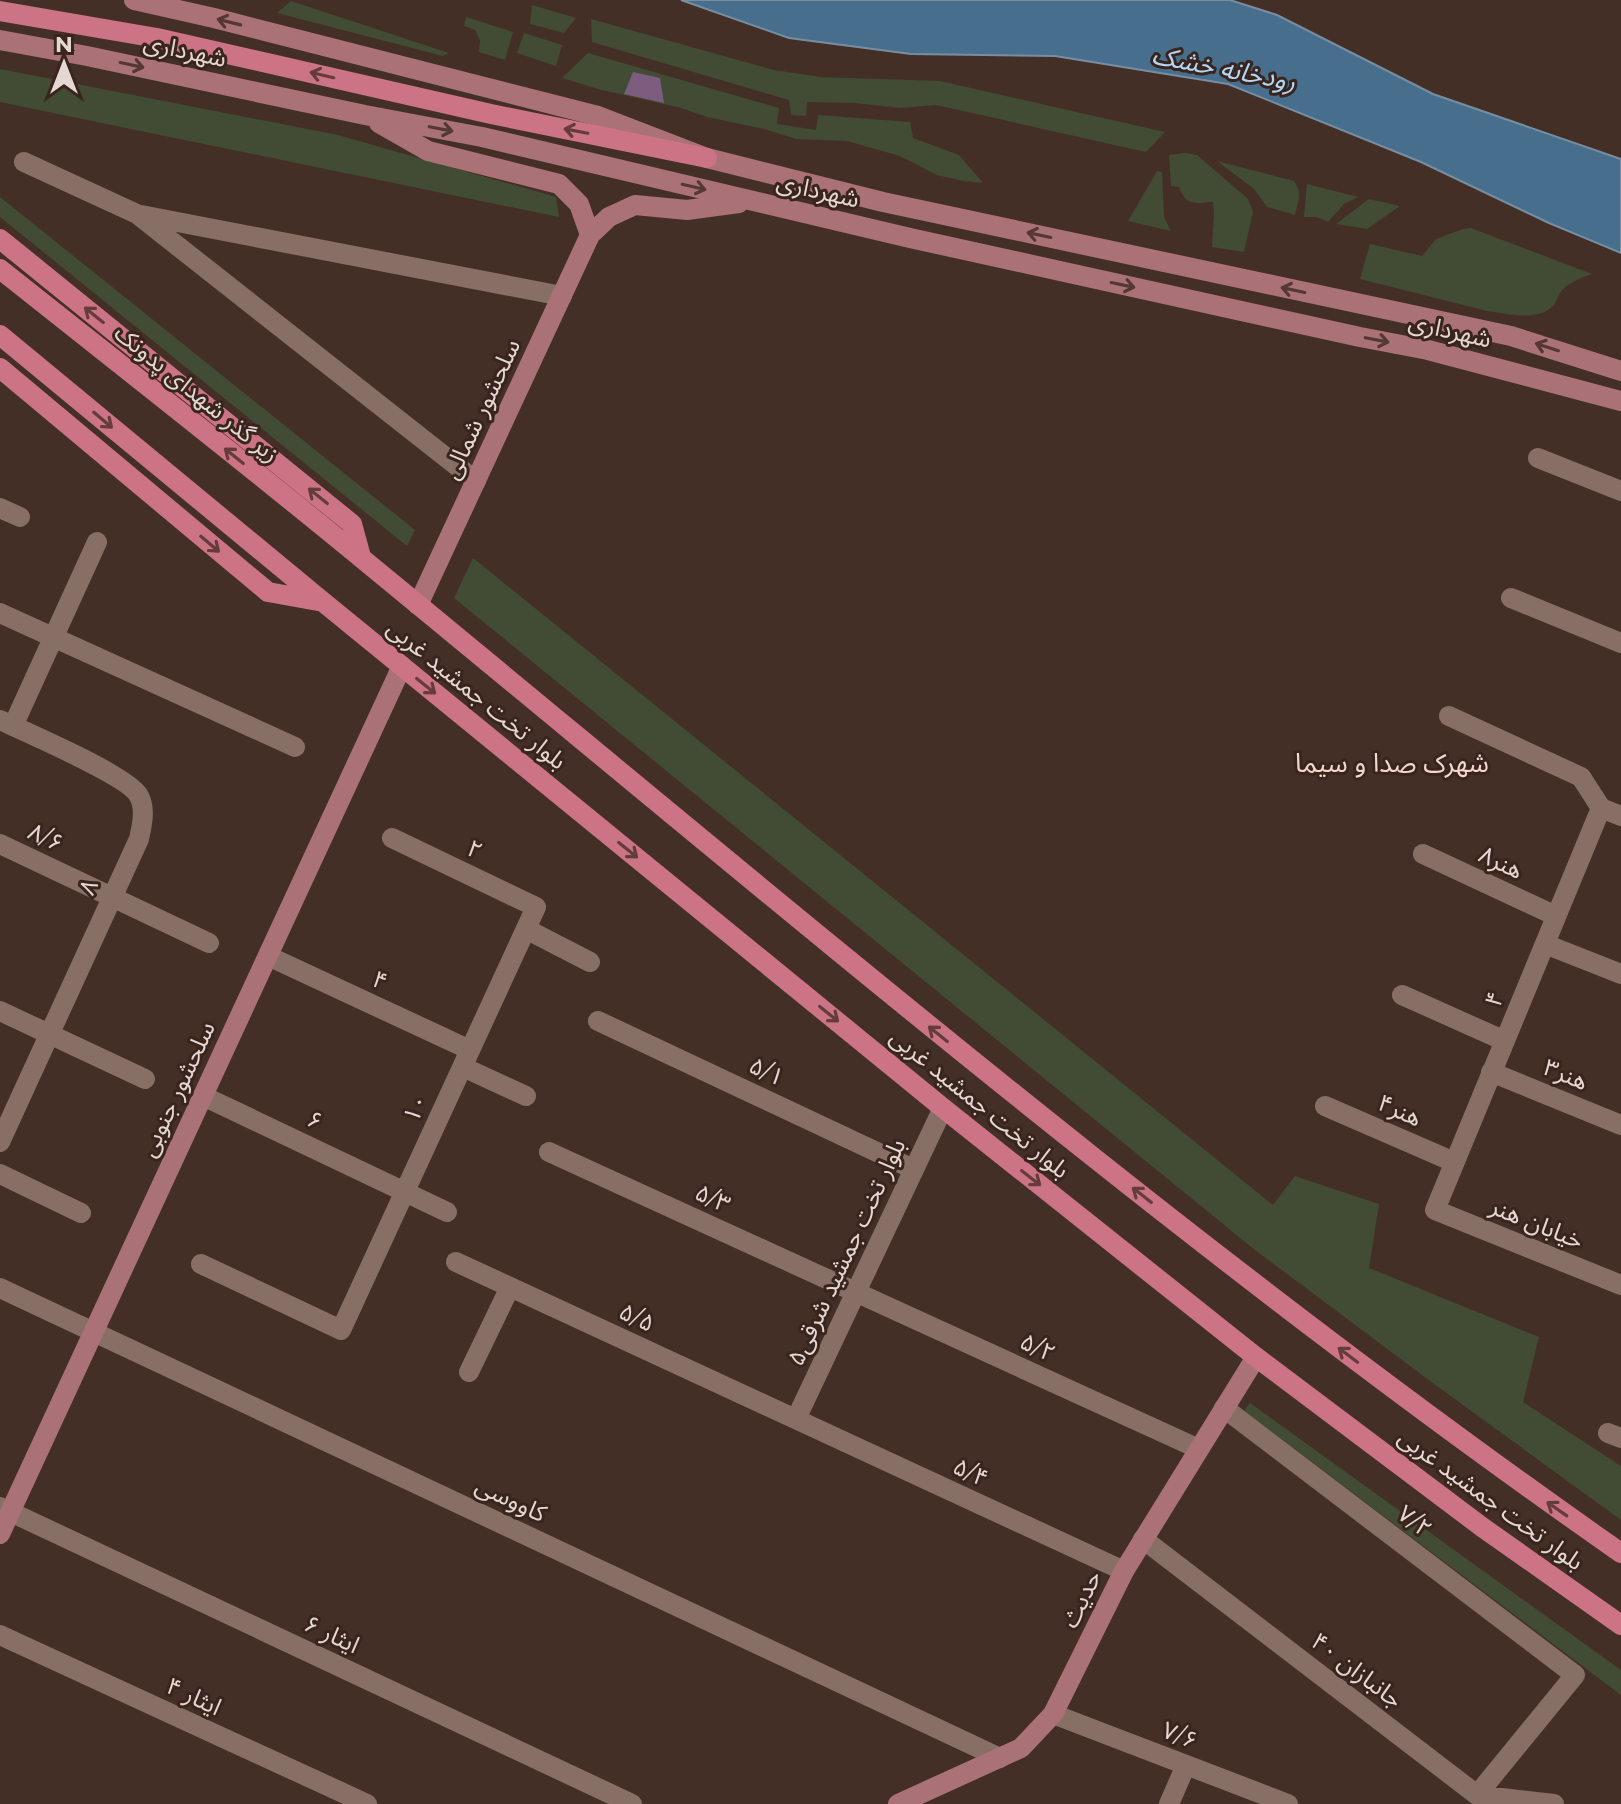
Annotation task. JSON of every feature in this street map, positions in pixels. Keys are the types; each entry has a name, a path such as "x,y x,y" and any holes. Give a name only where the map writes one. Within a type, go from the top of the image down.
{"main road":[{"path":"0,11 157,38 491,114 707,158"},
{"path":"0,239 352,524 361,557"},
{"name":"زیر گذر شهدای پدونک","path":"0,269 361,557"},
{"path":"0,335 322,601"},
{"path":"0,368 268,592 322,601"},
{"name":"بلوار تخت جمشید غربی","path":"361,557 968,1058 1285,1308 1621,1553"},
{"name":"بلوار تخت جمشید غربی","path":"322,601 943,1108 1256,1357 1482,1527 1621,1625"}],"street":[{"name":"شهرداری","path":"134,0 598,116 707,158 883,202 1511,336 1621,371"},
{"name":"شهرداری","path":"0,40 482,137 1034,265 1428,350 1621,401"},
{"path":"365,115 428,151 559,184 579,204 590,235 609,217 635,205 687,210 753,201"},
{"path":"24,162 137,214 476,481"},
{"path":"137,214 562,296"},
{"name":"سلحشور شمالی","path":"418,605 590,235"},
{"path":"1538,458 1621,491"},
{"path":"0,508 20,517"},
{"path":"6,723 53,637 97,542"},
{"path":"1511,598 1621,643"},
{"path":"0,613 295,747"},
{"name":"سلحشور جنوبی","path":"0,1534 5,1509 94,1332 402,666"},
{"path":"1449,716 1581,777 1601,808 1621,816"},
{"name":"۸","path":"0,1142 139,839 144,816 139,794 114,775 6,723"},
{"name":"۴","path":"1435,1210 1601,808"},
{"name":"۲","path":"392,838 536,907"},
{"name":"۸/۶","path":"0,844 209,943"},
{"name":"هنر۸","path":"1423,854 1556,916"},
{"name":"۱۰","path":"201,1264 341,1330 536,907"},
{"path":"526,929 590,962"},
{"path":"1545,944 1621,974"},
{"name":"۴","path":"268,956 466,1058 526,1096"},
{"path":"1402,995 1505,1041"},
{"path":"0,1011 145,1079"},
{"name":"۵/۱","path":"598,1021 913,1169"},
{"name":"هنر۳","path":"1491,1072 1621,1125"},
{"name":"۶","path":"203,1096 447,1212"},
{"name":"هنر۴","path":"1325,1106 1454,1162"},
{"name":"بلوار تخت جمشید شرقی۵","path":"796,1419 943,1108"},
{"name":"۵/۳","path":"549,1152 856,1292"},
{"path":"0,1174 81,1213"},
{"name":"خیابان هنر","path":"1435,1210 1621,1285"},
{"name":"۵/۵","path":"456,1262 796,1419"},
{"path":"469,1372 510,1287"},
{"name":"کاووسی","path":"0,1288 1000,1758"},
{"name":"۵/۲","path":"856,1292 1199,1449"},
{"name":"حدیث","path":"915,1801 1021,1748 1053,1714 1124,1571 1256,1357"},
{"name":"۷/۲","path":"1224,1408 1575,1675 1477,1795"},
{"name":"۵/۴","path":"796,1419 1124,1571"},
{"name":"ایثار ۶","path":"5,1509 632,1804"},
{"name":"۴۰ جانبازان","path":"1143,1539 1477,1795"},
{"name":"ایثار ۴","path":"0,1635 367,1804"},
{"name":"۷/۶","path":"1053,1714 1288,1804"},
{"path":"1169,1804 1186,1765"},
{"path":"1477,1795 1554,1804"}],"green space":[{"path":"291,1 449,53 443,56 277,13"},
{"path":"532,5 576,18 564,33 530,24"},
{"path":"466,17 513,32 505,60 479,52 480,40 475,30 464,26"},
{"path":"591,19 774,70 821,77 940,81 1165,132 1146,152 936,105 900,108 807,102 806,116 791,115 789,100 592,42"},
{"path":"524,33 562,45 556,66 517,53"},
{"path":"588,53 779,108 777,124 816,130 818,115 910,122 913,138 959,155 983,183 937,175 900,156 847,141 796,139 562,78"},
{"path":"0,69 338,135 556,197 559,217 0,102"},
{"path":"1169,155 1197,155 1248,199 1253,212 1244,252 1212,247 1213,202 1188,201 1179,187 1171,186"},
{"path":"1217,161 1294,181 1299,194 1295,215 1267,207 1254,189"},
{"path":"1157,171 1162,172 1164,217 1171,231 1128,221"},
{"path":"1307,184 1358,197 1344,204 1328,222 1317,217 1304,217"},
{"path":"0,197 415,530 407,546 0,217"},
{"path":"1369,199 1400,206 1367,229 1336,224"},
{"path":"1471,228 1592,274 1566,286 1548,310 1522,316 1487,311 1360,279 1370,244 1422,256 1436,239"},
{"path":"473,558 1273,1205 1295,1176 1379,1204 1369,1268 1539,1337 1523,1402 1621,1466 1621,1520 1255,1250 454,598"},
{"path":"1250,1403 1621,1670 1621,1695 1244,1411"}],"water":[{"name":"رودخانه خشک","path":"681,0 1230,0 1277,15 1433,94 1621,159 1621,253 1549,223 1421,162 1228,84 1055,56 911,54 789,38"}],"building":[{"path":"633,72 660,78 664,103 624,94"}],"district":[{"name":"شهرک صدا و سیما","path":"1392,763"}]}
